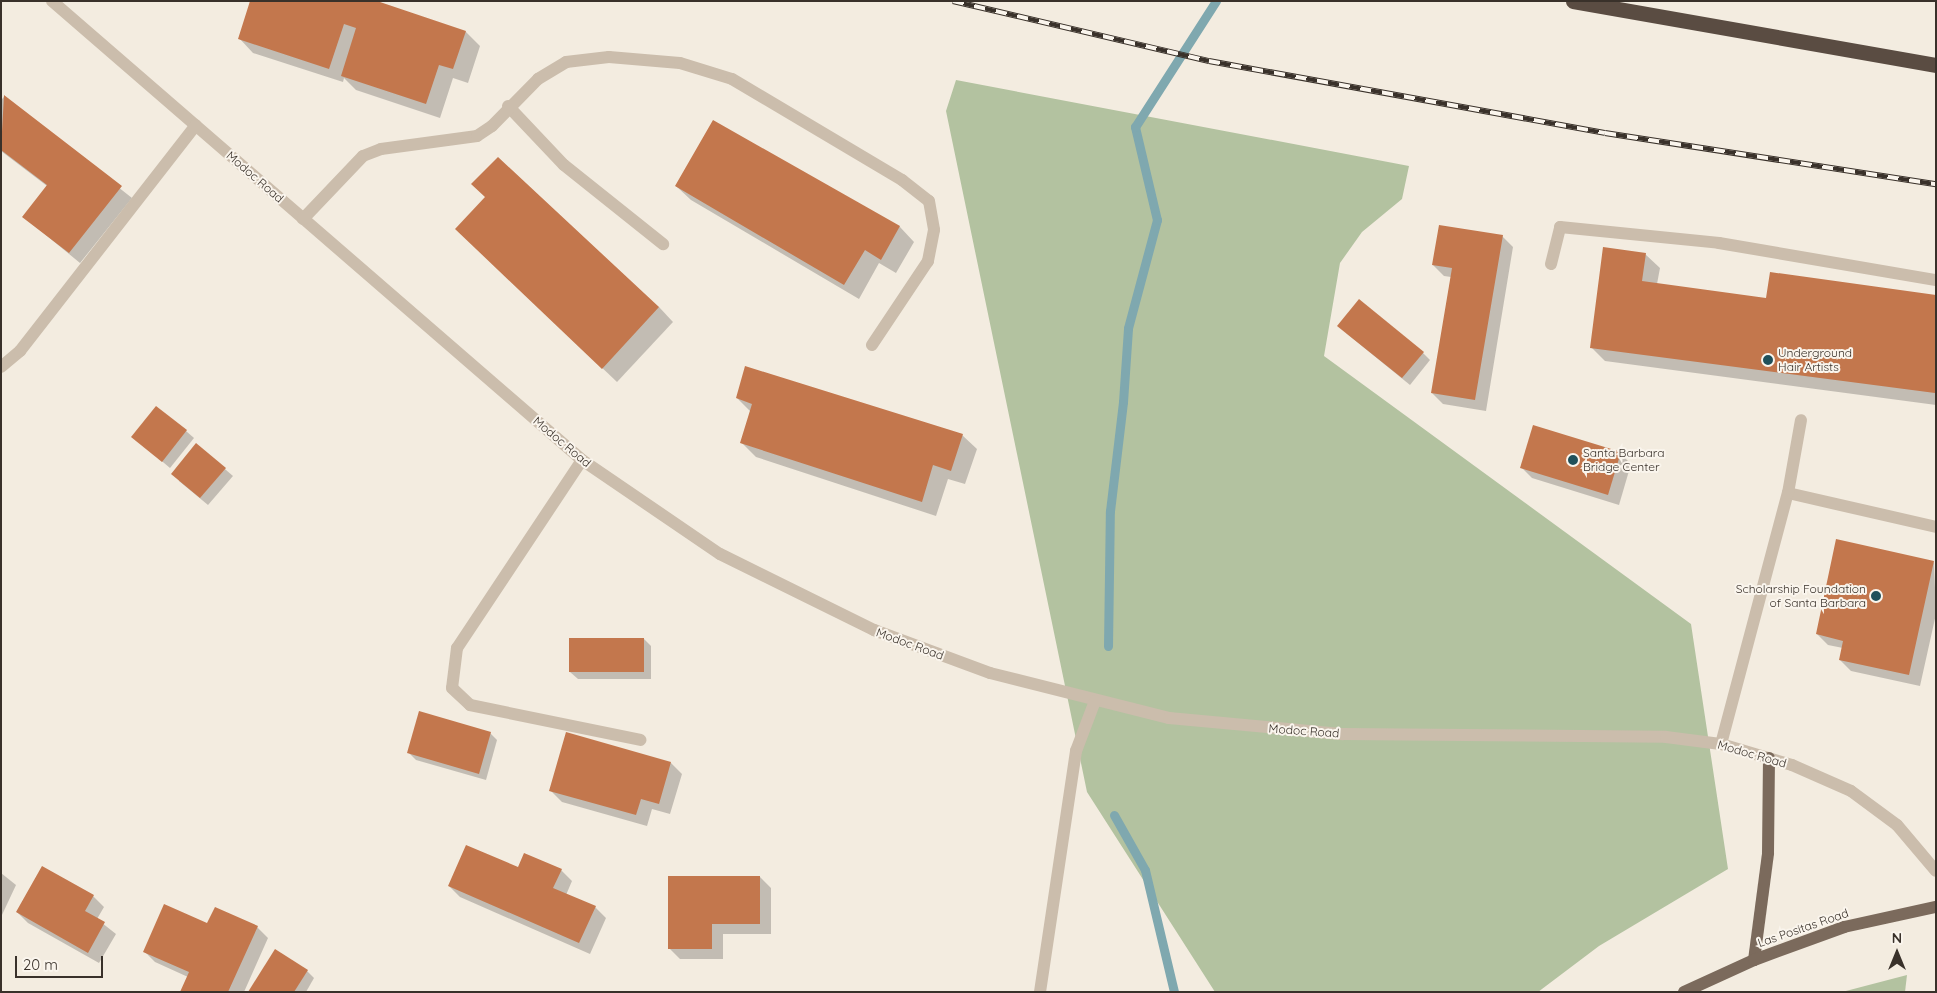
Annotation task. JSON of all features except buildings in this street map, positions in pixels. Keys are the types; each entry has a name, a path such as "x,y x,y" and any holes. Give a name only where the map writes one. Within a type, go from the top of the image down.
{"highway":[{"path":"1573,1 1936,65"}],"main road":[{"path":"1754,960 1768,853 1769,758"},
{"name":"Las Positas Road","path":"1684,992 1754,960 1844,927 1936,907"}],"street":[{"name":"Modoc Road","path":"52,1 582,460 720,554 806,599 874,630 990,673 1095,701 1170,718 1265,729 1343,734 1666,737 1721,744 1769,758 1851,791 1897,825 1936,871"},
{"path":"303,219 363,156 381,149 477,136 492,126 508,106 538,79 566,62 609,57 680,63 732,79 902,180 929,202 934,230 928,261 872,345"},
{"path":"508,106 564,165 663,244"},
{"path":"1,367 20,351 196,125"},
{"path":"1551,264 1560,227 1719,242 1936,280"},
{"path":"1721,744 1788,493 1801,420"},
{"path":"582,460 458,648 452,688 470,705 640,740"},
{"path":"1788,493 1936,527"},
{"path":"1040,992 1076,750 1095,701"}],"green space":[{"path":"956,80 1409,166 1402,199 1362,232 1340,263 1324,356 1691,624 1728,869 1599,946 1538,992 1215,992 1087,792 946,111"},
{"path":"1907,975 1905,992 1842,992"}],"waterway":[{"path":"1108,646 1110,511 1123,402 1128,328 1157,220 1135,127 1216,1"},
{"path":"1114,815 1145,870 1174,992"}],"railway":[{"path":"953,1 1209,61 1605,133 1936,184"}],"place":[{"name":"Underground Hair Artists","path":"1768,360"},
{"name":"Santa Barbara Bridge Center","path":"1573,460"},
{"name":"Scholarship Foundation of Santa Barbara","path":"1876,596"}]}
